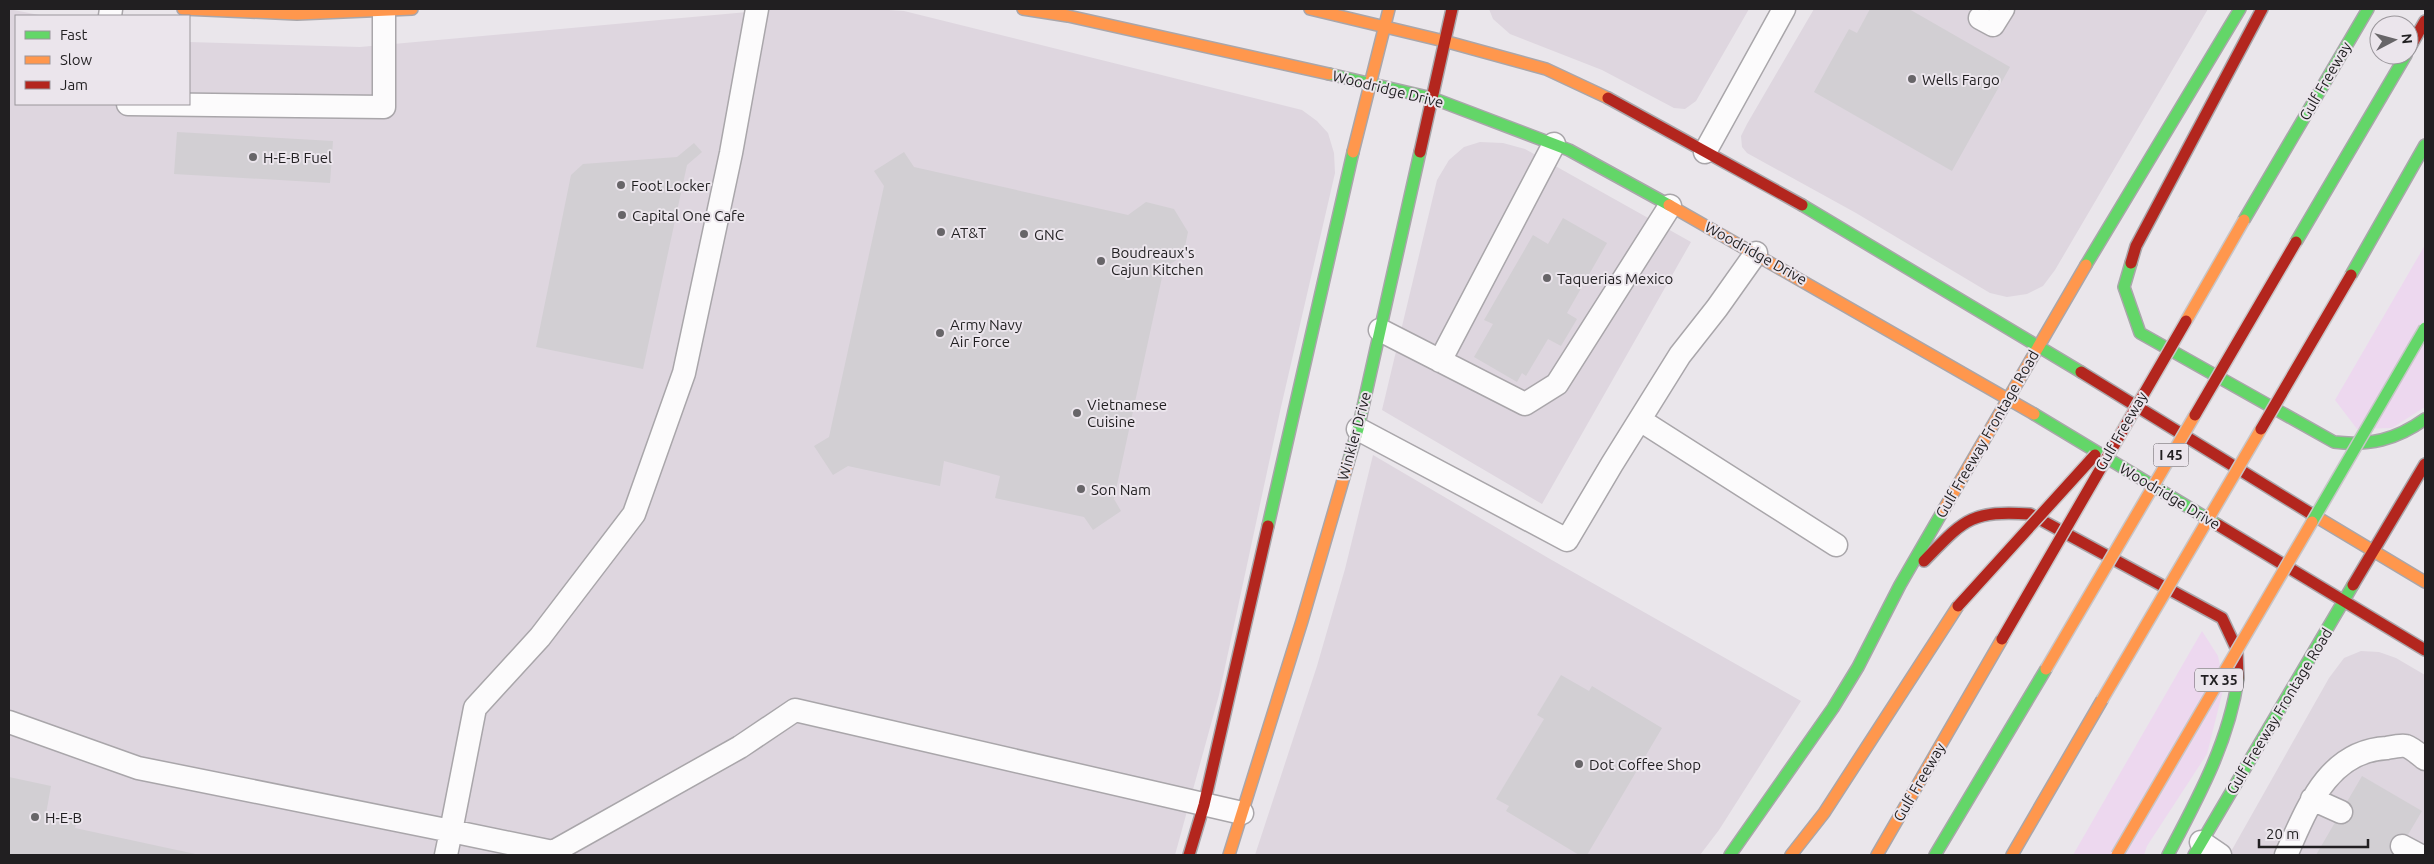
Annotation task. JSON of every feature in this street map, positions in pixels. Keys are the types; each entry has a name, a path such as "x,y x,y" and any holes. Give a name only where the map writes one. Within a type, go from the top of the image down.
{"main road":[{"path":"183,9 235,14 384,12 412,9"},
{"name":"Woodridge Drive","path":"1023,9 1068,16 1370,82 1432,98 1554,144 1756,253 2008,398 2425,650"},
{"path":"1310,9 1385,26 1546,69 1606,97 1815,212 2038,346 2371,552 2425,582"},
{"path":"1189,855 1204,805 1370,82 1389,9"},
{"name":"Winkler Drive","path":"1229,855 1302,622 1358,428 1452,9"},
{"name":"Gulf Freeway Frontage Road","path":"1730,855 1833,708 1858,667 1900,585 2038,346 2240,9"},
{"path":"2262,9 2136,246 2124,287 2140,333 2334,442 2355,446 2379,444 2410,430 2425,418"},
{"name":"Gulf Freeway","path":"1875,855 2368,9"},
{"name":"I 45","path":"1935,855 2400,65"},
{"path":"2012,855 2425,145"},
{"name":"TX 35","path":"2117,855 2425,328"},
{"path":"1791,855 1824,813 1958,606 2131,414"},
{"name":"Gulf Freeway Frontage Road","path":"2198,849 2344,602 2371,552 2425,464"},
{"path":"1900,585 1951,534 1976,517 2003,513 2030,514 2222,618 2237,648 2237,684 2220,752 2168,855"}],"lane":[{"path":"446,855 475,708 540,637 634,514 684,373 733,143 757,9"},
{"path":"1705,152 1784,9"},
{"path":"1980,18 1993,25 2003,9"},
{"path":"190,105 384,107 384,12"},
{"path":"1440,361 1554,144"},
{"path":"1380,330 1525,404 1557,384 1670,206"},
{"path":"1358,428 1568,540 1680,355 1718,308 1756,253"},
{"path":"1640,420 1836,545"},
{"path":"9,722 138,768 552,852 740,747 795,710 1242,813"},
{"path":"2291,854 2312,798 2343,762 2371,748 2406,746 2425,759"},
{"path":"2312,798 2341,812"},
{"path":"2198,849 2220,855"}],"shaded area":[{"path":"9,9 39,15 15,15 15,105 190,105 190,42 360,47 781,9 873,9 904,11 1302,110 1317,121 1328,133 1334,153 1335,173 1281,407 1219,695 1175,855 9,855"},
{"path":"1489,9 1749,9 1696,101 1685,109 1674,108 1602,70 1510,34 1493,19"},
{"path":"1814,9 2208,9 2055,270 2043,286 2027,294 2007,297 1990,293 1856,213 1747,153 1742,147 1741,136 1747,124"},
{"path":"1480,142 1503,143 1525,149 1691,242 1542,504 1382,410 1437,180 1449,160 1464,147"},
{"path":"2425,245 2425,407 2392,428 2357,429 2335,400"},
{"path":"1373,455 1550,559 1801,701 1719,830 1700,855 1255,855 1317,666 1345,569"},
{"path":"2202,631 2218,656 2224,686 2207,754 2147,846 2144,855 2073,855"},
{"path":"2361,651 2379,652 2396,658 2425,675 2425,855 2229,855 2329,678 2344,658"}],"building":[{"name":"Wells Fargo","path":"1870,9 1909,9 2010,67 1952,171 1814,92 1849,29 1857,33"},
{"name":"H-E-B Fuel","path":"177,132 333,141 330,183 174,174"},
{"path":"694,143 702,152 687,165 643,369 536,347 571,175 583,164 677,157"},
{"path":"904,152 914,167 1128,215 1146,202 1174,209 1188,232 1183,256 1164,268 1114,499 1121,511 1093,530 1084,517 995,498 1000,476 944,461 940,486 848,466 833,475 814,446 829,437 884,186 874,171"},
{"name":"Taquerias Mexico","path":"1563,218 1607,243 1567,313 1577,319 1561,346 1548,339 1526,376 1522,373 1517,382 1474,357 1493,324 1484,320 1533,235 1548,244"},
{"name":"Dot Coffee Shop","path":"1561,675 1589,691 1592,686 1662,728 1587,855 1579,855 1506,811 1509,806 1496,799 1544,719 1537,715"},
{"path":"2362,776 2422,811 2396,855 2316,855"},
{"name":"H-E-B","path":"9,777 51,786 46,814 77,821 75,828 200,855 9,855"}],"traffic: fast":[{"path":"2086,265 2240,9"},
{"path":"2244,220 2368,9"},
{"path":"2296,242 2400,65"},
{"path":"1329,74 1432,98 1569,150 1669,205"},
{"path":"2351,275 2425,145"},
{"path":"1268,526 1353,152"},
{"path":"1348,463 1358,429 1420,152"},
{"path":"1802,205 2081,372"},
{"path":"2131,263 2124,287 2140,333 2334,442 2359,443 2382,440 2393,437 2425,419"},
{"path":"2312,522 2425,328"},
{"path":"2034,414 2218,525"},
{"path":"1730,855 1833,708 1858,667 1900,585 1944,509"},
{"path":"2194,855 2353,585"},
{"path":"1935,855 2046,669"},
{"path":"2168,855 2201,791 2220,747 2234,702 2238,678"}],"traffic: slow":[{"path":"183,9 297,14 412,9"},
{"path":"1023,9 1068,16 1329,74"},
{"path":"1310,9 1444,41 1546,69 1608,98"},
{"path":"1353,152 1389,9"},
{"path":"1669,205 2034,414"},
{"path":"2186,321 2244,220"},
{"path":"1944,509 2086,265"},
{"path":"2046,669 2195,415"},
{"path":"2102,700 2261,429"},
{"path":"1229,855 1302,621 1348,463"},
{"path":"2310,513 2425,582"},
{"path":"2117,855 2312,522"},
{"path":"1791,855 1824,813 1958,606"},
{"path":"1877,855 2002,639"},
{"path":"2012,855 2102,700"}],"traffic: jam":[{"path":"1420,152 1452,9"},
{"path":"2131,263 2136,246 2262,9"},
{"path":"2419,32 2425,21"},
{"path":"1608,98 1802,205"},
{"path":"2195,415 2296,242"},
{"path":"2261,429 2351,275"},
{"path":"2002,639 2186,321"},
{"path":"2081,372 2310,513"},
{"path":"1958,606 2095,455"},
{"path":"2353,585 2425,464"},
{"path":"1924,561 1959,527 1981,516 2010,513 2030,514 2222,618 2237,650 2238,678"},
{"path":"2218,525 2425,650"},
{"path":"1189,855 1204,805 1268,526"}],"place":[{"name":"Wells Fargo","path":"1912,79"},
{"name":"H-E-B Fuel","path":"253,157"},
{"name":"Foot Locker","path":"621,185"},
{"name":"Capital One Cafe","path":"622,215"},
{"name":"AT&T","path":"941,232"},
{"name":"GNC","path":"1024,234"},
{"name":"Boudreaux's Cajun Kitchen","path":"1101,261"},
{"name":"Taquerias Mexico","path":"1547,278"},
{"name":"Army Navy Air Force","path":"940,333"},
{"name":"Vietnamese Cuisine","path":"1077,413"},
{"name":"Son Nam","path":"1081,489"},
{"name":"Dot Coffee Shop","path":"1579,764"},
{"name":"H-E-B","path":"35,817"}]}
